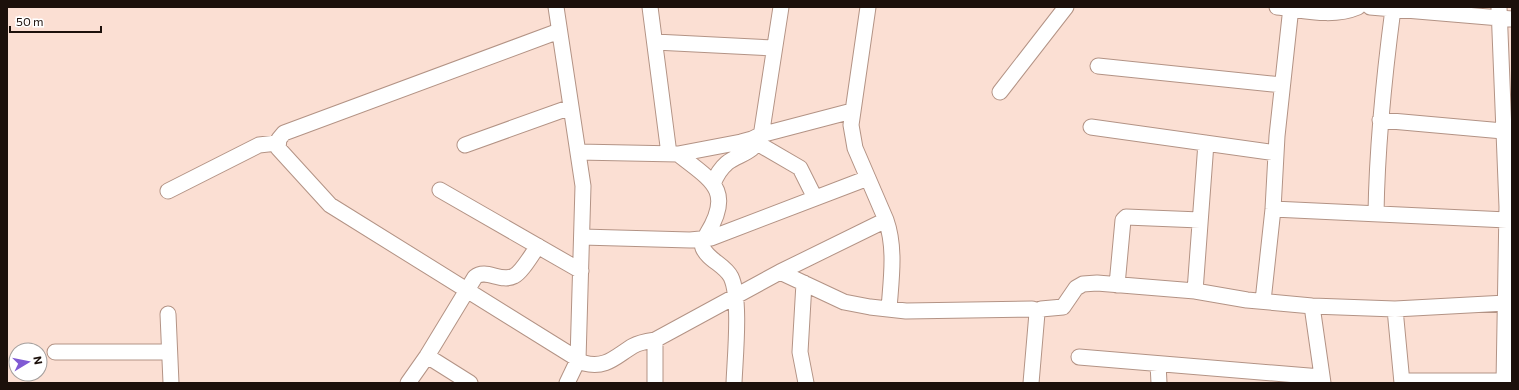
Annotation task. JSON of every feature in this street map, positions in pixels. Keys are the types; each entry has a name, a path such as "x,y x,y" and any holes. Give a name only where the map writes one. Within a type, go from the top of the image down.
{"street":[{"path":"556,7 583,186 578,360 566,383"},
{"path":"650,7 674,154 700,172 713,184 720,201 714,222 704,239 703,248 727,271 732,281 736,296 734,383"},
{"path":"713,184 717,174 723,167 750,150 760,137 781,7"},
{"path":"868,7 852,111 852,137 890,230 891,247 889,309"},
{"path":"1000,92 1066,7"},
{"path":"1264,302 1273,209 1286,8 1329,13 1348,11 1358,7"},
{"path":"1370,7 1504,14 1503,131 1507,220 1504,382 1402,382 1395,309"},
{"path":"1376,214 1380,120 1393,9"},
{"path":"559,31 284,133 279,139 278,143 283,154 330,205 578,360 591,365 605,364 634,345 655,340 780,272 886,220"},
{"path":"655,42 774,48"},
{"path":"1098,66 1282,85"},
{"path":"465,145 571,107"},
{"path":"578,152 674,154 741,142 760,137 768,133 852,111"},
{"path":"1380,120 1503,131"},
{"path":"1091,127 1276,153"},
{"path":"760,137 800,168 815,198"},
{"path":"168,191 259,145 278,143"},
{"path":"1195,291 1206,143"},
{"path":"582,237 704,239 722,235 868,178"},
{"path":"440,190 581,271"},
{"path":"1273,209 1507,220"},
{"path":"1117,285 1123,220 1126,217 1200,220"},
{"path":"408,383 427,356 477,275 483,274 505,279 515,276 538,246"},
{"path":"780,272 844,302 906,311 1032,309 1038,311 1063,307 1076,288 1083,284 1195,291 1264,302 1312,306 1395,309 1506,303"},
{"path":"804,283 800,352 806,383"},
{"path":"1079,357 1158,364 1254,378 1322,380 1312,306"},
{"path":"1031,383 1038,311"},
{"path":"168,314 171,383"},
{"path":"655,340 655,383"},
{"path":"55,352 170,352"},
{"path":"427,356 470,383"},
{"path":"1158,364 1159,383"}]}
